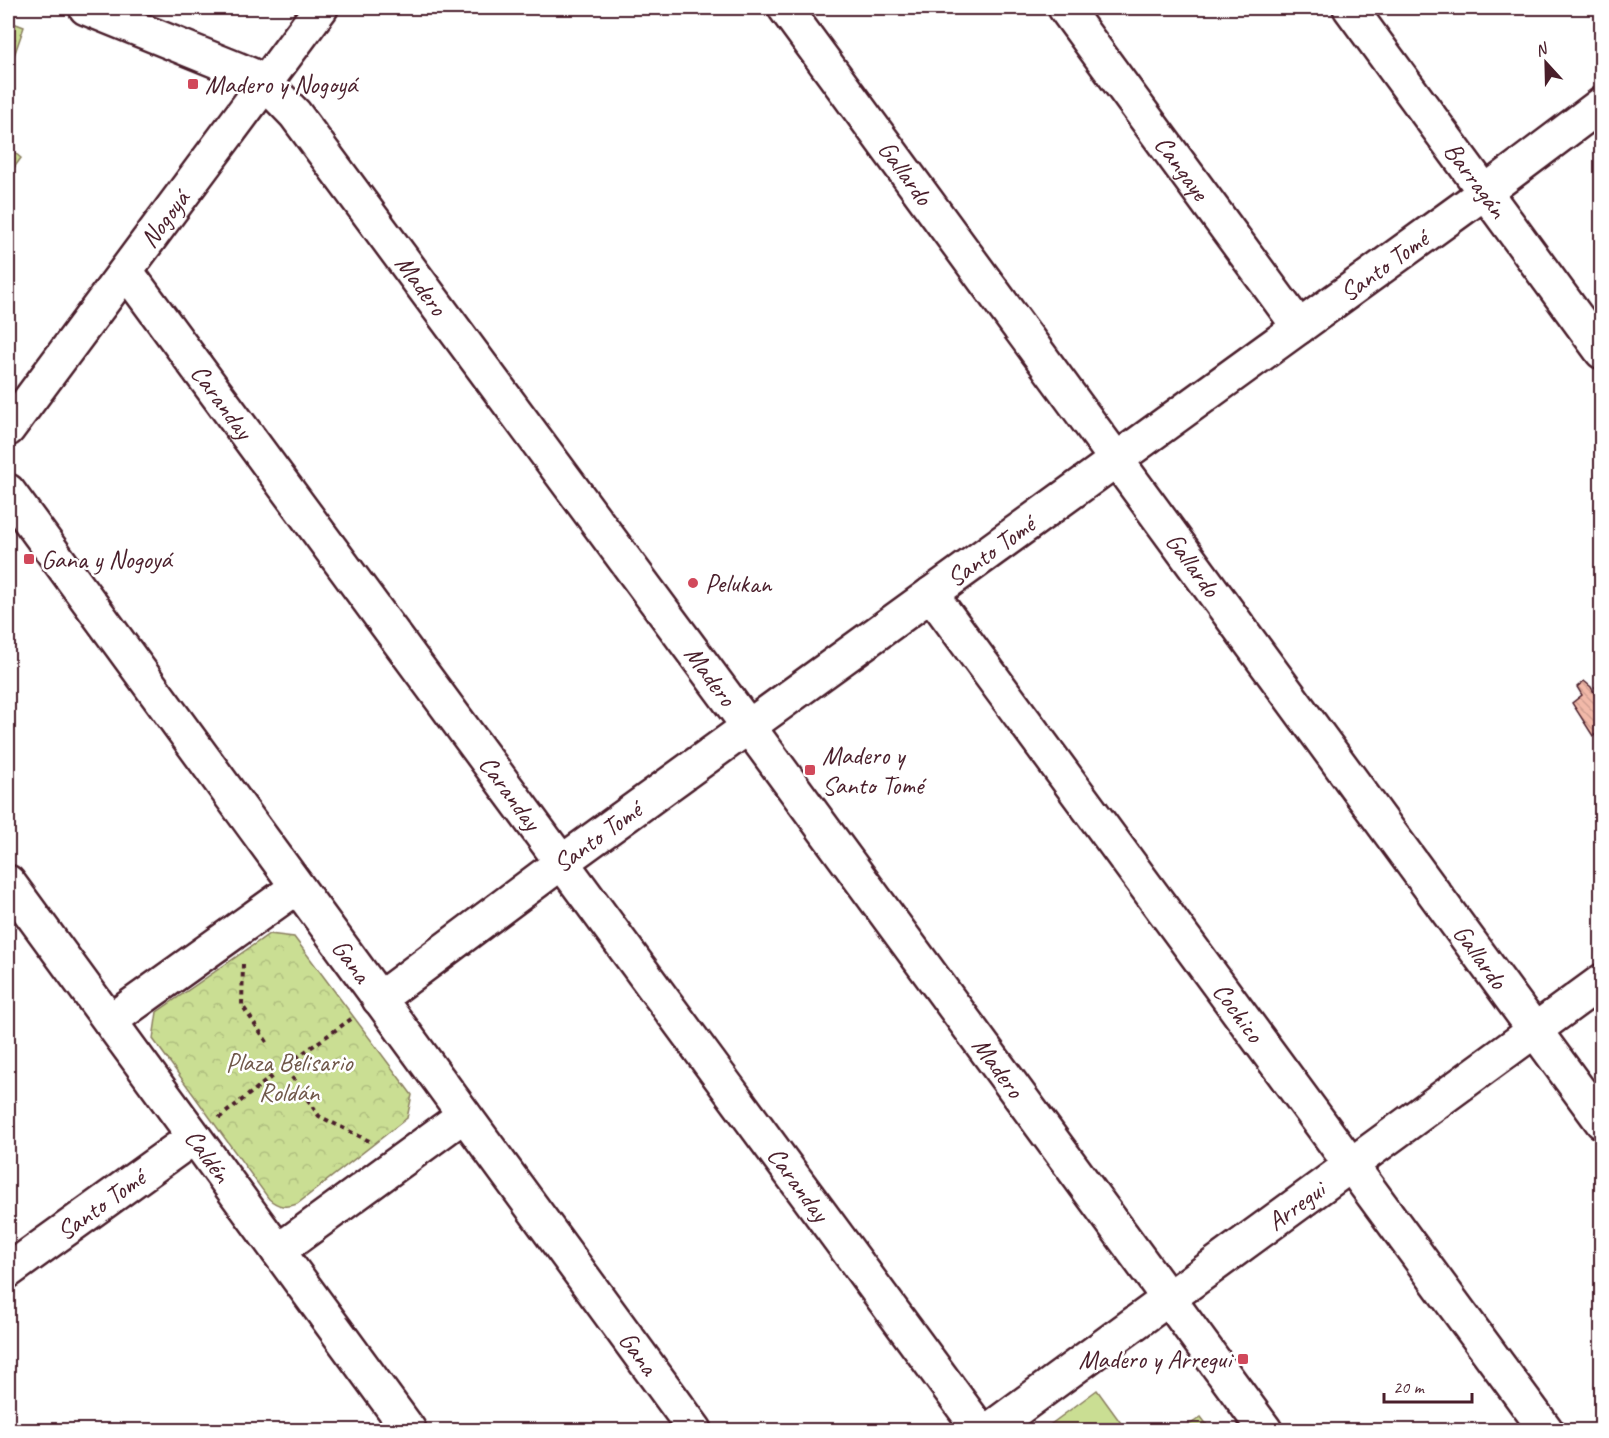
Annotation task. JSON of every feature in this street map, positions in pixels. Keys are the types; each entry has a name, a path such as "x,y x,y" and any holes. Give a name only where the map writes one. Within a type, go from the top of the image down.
{"street":[{"name":"Madero","path":"86,8 233,66 265,84 295,114 1265,1431"},
{"name":"Nogoyá","path":"8,429 321,8"},
{"name":"Gallardo","path":"785,8 1117,459 1533,1031 1602,1122"},
{"name":"Cangaye","path":"1065,8 1299,327"},
{"name":"Barragán","path":"1350,8 1602,352"},
{"name":"Santo Tomé","path":"379,999 562,862 1485,192 1602,104"},
{"name":"Caranday","path":"126,271 980,1431"},
{"name":"Gana","path":"8,491 695,1431"},
{"name":"Cochico","path":"931,594 1546,1431"},
{"name":"Caldén","path":"8,882 110,1021 206,1128 278,1251 409,1431"},
{"path":"110,1021 297,887"},
{"name":"Arregui","path":"989,1431 1602,981"},
{"path":"278,1251 464,1115"},
{"name":"Santo Tomé","path":"8,1271 206,1128"}],"path":[{"path":"243,926 242,1005 269,1045"},
{"path":"296,1058 379,999"},
{"path":"206,1128 275,1074"},
{"path":"292,1077 319,1116 404,1158"}],"green space":[{"path":"8,21 24,27 8,73"},
{"path":"8,147 21,158 8,176"},
{"name":"Plaza Belisario Roldán","path":"269,934 294,937 412,1095 407,1118 297,1204 289,1206 276,1204 269,1199 153,1039 157,1012"},
{"path":"1097,1390 1126,1430 1043,1430"},
{"path":"1201,1417 1211,1430 1182,1430"}],"building":[{"path":"1584,681 1591,687 1602,706 1602,731 1593,736 1572,703 1582,695 1577,687"},
{"path":"1602,684 1602,697 1595,687"}],"place":[{"name":"Madero y Nogoyá","path":"193,84"},
{"name":"Gana y Nogoyá","path":"29,559"},
{"name":"Pelukan","path":"693,583"},
{"name":"Madero y Santo Tomé","path":"810,770"},
{"name":"Madero y Arregui","path":"1243,1359"}]}
